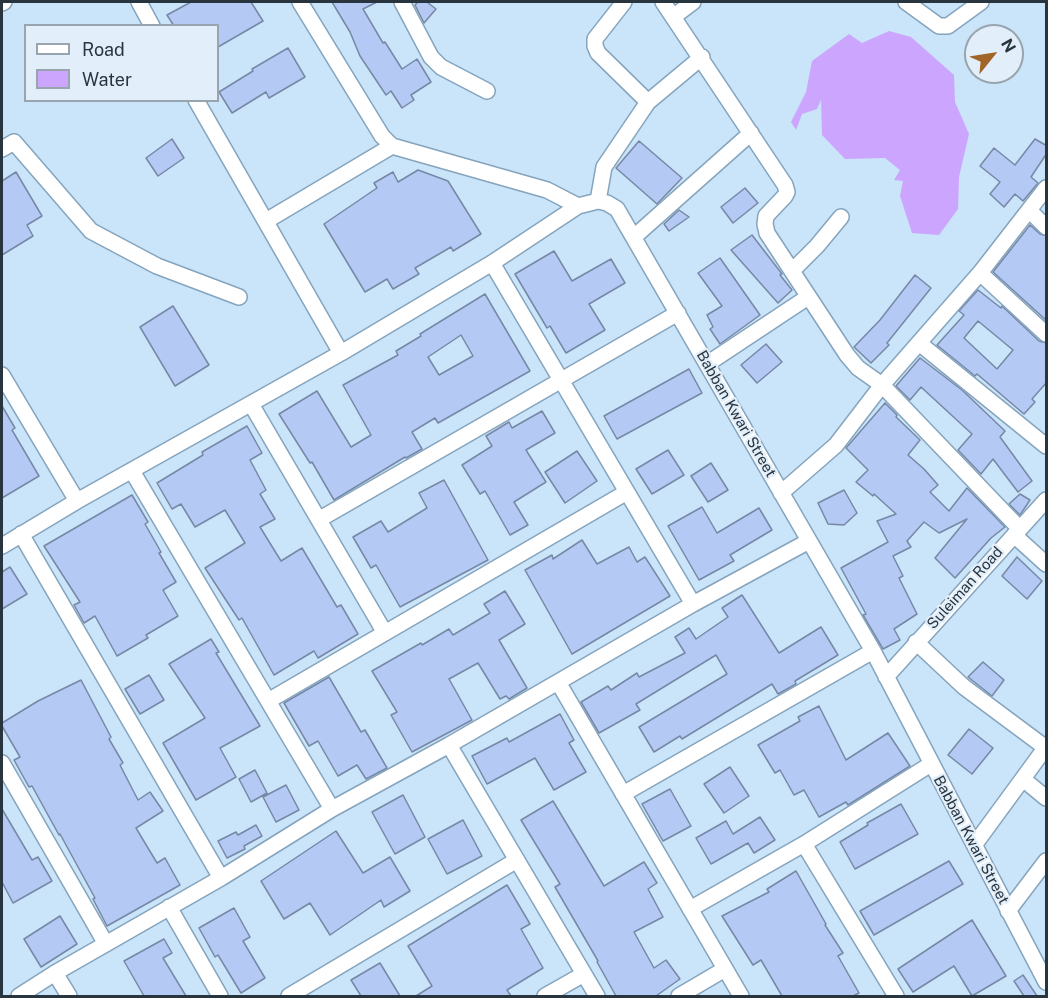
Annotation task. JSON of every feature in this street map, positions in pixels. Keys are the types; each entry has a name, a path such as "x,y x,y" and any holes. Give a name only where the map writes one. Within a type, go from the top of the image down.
{"street":[{"path":"138,2 151,24"},
{"path":"300,2 382,136 392,147 547,190 561,200 578,206"},
{"path":"402,2 430,57 441,67 487,91"},
{"path":"624,2 595,39 595,46 598,53 648,102"},
{"path":"663,2 702,57 785,185 787,192 785,196 766,216 767,233 847,356 858,368 882,385 1047,564"},
{"path":"673,17 693,2"},
{"path":"906,2 939,26 948,26 981,2"},
{"path":"2,546 77,501 341,353 492,263 578,206 598,201 604,166 648,102 702,57"},
{"path":"197,102 341,353"},
{"path":"634,237 752,133"},
{"path":"2,149 14,142 91,231 156,266 239,297"},
{"path":"266,222 392,147"},
{"path":"781,493 836,445 882,385 980,273 1047,188"},
{"name":"Babban Kwari Street","path":"598,201 617,209 873,651 1047,982"},
{"path":"1029,210 1047,226"},
{"path":"792,271 841,217"},
{"path":"492,263 693,604"},
{"path":"980,273 1047,334"},
{"path":"707,364 808,297"},
{"path":"320,519 678,313"},
{"path":"919,342 1047,446"},
{"path":"2,375 77,501"},
{"path":"251,404 320,519 384,633"},
{"path":"132,471 332,809"},
{"path":"268,701 627,492"},
{"name":"Suleiman Road","path":"886,677 1047,500"},
{"path":"21,534 221,878"},
{"path":"19,996 221,878 332,809 449,745 693,604 809,541"},
{"path":"916,642 964,687 1046,747 975,844"},
{"path":"623,794 873,651"},
{"path":"558,682 741,996"},
{"path":"449,745 597,996"},
{"path":"2,763 106,944"},
{"path":"690,909 804,844 931,764"},
{"path":"1023,779 1047,798"},
{"path":"804,844 896,996"},
{"path":"289,996 517,860"},
{"path":"1008,911 1047,861"},
{"path":"169,907 220,996"},
{"path":"679,996 725,969"},
{"path":"55,973 69,996"},
{"path":"545,996 584,974"}],"water":[{"path":"889,31 911,37 954,75 955,102 969,134 959,177 958,209 939,235 912,233 900,196 903,181 894,180 900,170 885,158 845,159 822,135 821,100 817,109 802,114 796,130 791,122 806,92 812,61 849,34 862,43"}],"building":[{"path":"191,2 251,2 263,21 219,46 219,24 173,24 167,15"},
{"path":"332,2 377,2 363,9 383,43 385,42 402,69 417,59 431,82 411,95 414,100 402,108 391,91 386,95 360,56 350,32"},
{"path":"418,2 427,2 436,9 424,23 415,5"},
{"path":"288,48 305,77 269,98 266,92 232,113 219,92"},
{"path":"172,139 184,158 158,176 146,158"},
{"path":"1035,139 1047,146 1047,153 1031,177 1038,183 1023,201 1015,194 1004,207 990,194 1000,182 980,166 994,148 1015,165"},
{"path":"639,141 682,178 657,204 616,168"},
{"path":"418,170 448,181 481,234 453,251 451,247 415,268 419,274 393,289 387,279 365,292 324,224 377,188 374,183 393,172 398,182"},
{"path":"16,172 42,216 27,225 33,236 2,255 2,181"},
{"path":"745,188 758,203 733,223 721,207"},
{"path":"679,210 689,217 669,231 664,224"},
{"path":"1030,225 1040,234 1047,236 1047,321 993,272"},
{"path":"752,235 792,290 778,303 731,250"},
{"path":"554,251 572,281 611,259 625,283 589,304 605,330 566,353 550,326 547,328 515,274"},
{"path":"720,258 760,315 720,344 710,329 713,327 707,315 722,306 698,273"},
{"path":"915,275 931,288 887,343 889,345 871,363 854,347 880,320"},
{"path":"978,290 1001,308 1002,306 1039,341 1047,343 1047,382 1032,399 1035,402 1024,414 977,374 975,376 937,345 964,315 959,311","holes":["978,321 1013,350 997,369 964,338"]},
{"path":"485,294 530,371 438,423 435,418 412,432 422,449 334,500 312,462 310,463 279,414 317,391 351,447 371,435 343,385 398,355 396,351 421,336 420,334","holes":["461,335 473,356 439,375 428,357"]},
{"path":"173,306 209,365 175,386 140,327"},
{"path":"766,344 782,362 757,383 741,365"},
{"path":"920,358 962,390 1005,431 1000,437 1032,481 1018,492 993,459 981,474 958,450 972,434 921,387 910,400 896,386"},
{"path":"689,369 702,393 617,439 604,416"},
{"path":"885,403 920,440 908,455 938,485 930,492 949,511 967,488 1005,527 991,538 955,578 935,558 967,519 939,533 924,522 907,541 911,547 893,556 903,576 899,578 917,614 894,629 900,640 883,649 863,615 866,614 841,568 888,542 877,521 896,514 874,494 873,496 856,482 868,470 846,448"},
{"path":"2,406 15,428 12,430 39,476 2,498"},
{"path":"542,411 555,433 526,450 546,482 514,502 528,525 510,535 485,491 480,494 462,465 492,446 486,436 509,422 512,428"},
{"path":"247,426 262,453 250,460 266,490 260,494 275,519 260,527 281,561 302,548 337,607 341,605 358,634 318,658 314,651 274,675 242,618 239,620 205,568 245,543 225,510 195,527 181,504 172,509 157,483 203,455 202,452"},
{"path":"668,450 684,475 652,494 636,469"},
{"path":"577,451 597,481 565,503 545,472"},
{"path":"711,463 728,490 708,502 691,476"},
{"path":"444,480 488,560 400,607 376,565 371,568 353,537 381,521 388,532 427,508 419,493"},
{"path":"844,490 857,513 844,525 828,524 818,503"},
{"path":"1020,494 1030,500 1020,515 1009,504"},
{"path":"132,495 148,522 145,524 176,582 163,590 178,616 146,635 148,638 117,656 95,616 84,623 74,605 80,602 44,546"},
{"path":"702,507 717,533 759,508 772,530 730,555 734,561 699,580 668,526"},
{"path":"582,540 597,564 629,547 637,562 645,557 670,596 572,654 525,570 552,555 553,559"},
{"path":"1017,557 1042,581 1027,599 1002,576"},
{"path":"10,567 27,594 2,609 2,572"},
{"path":"505,591 525,624 499,640 527,688 509,699 506,696 500,699 478,663 449,679 472,720 412,752 391,715 397,712 372,671 449,629 453,635 490,613 484,604"},
{"path":"742,595 779,653 821,627 838,655 778,694 772,684 682,739 680,736 654,752 639,727 727,674 716,655 636,704 640,710 599,733 581,702 608,686 611,690 637,673 639,677 685,653 675,637 689,628 696,639 728,617 722,608"},
{"path":"211,639 219,652 216,653 260,726 220,748 236,777 196,800 163,743 205,718 169,664"},
{"path":"983,662 1004,680 992,696 968,677"},
{"path":"149,675 164,700 140,714 125,689"},
{"path":"329,677 361,732 365,730 387,768 366,779 357,765 338,776 318,741 309,746 284,703"},
{"path":"81,680 111,737 109,739 123,763 120,765 138,800 150,792 163,811 136,828 157,863 165,858 180,885 107,926 93,899 95,898 60,834 14,760 20,757 2,726 2,723 38,701"},
{"path":"819,706 846,760 888,733 910,766 848,805 846,802 819,817 804,790 794,795 780,770 775,773 758,745 800,721 798,717"},
{"path":"560,714 574,740 569,743 586,772 554,790 535,758 487,784 472,756 507,738 509,742"},
{"path":"969,729 993,748 972,774 948,755"},
{"path":"730,767 749,796 724,813 704,784"},
{"path":"255,770 267,793 251,802 239,779"},
{"path":"286,785 299,810 276,822 263,797"},
{"path":"670,789 691,826 663,841 642,804"},
{"path":"403,795 425,837 395,854 372,812"},
{"path":"553,801 604,886 644,862 657,883 648,889 663,917 634,932 654,968 666,960 680,979 656,996 616,996 555,887 560,884 521,820"},
{"path":"901,804 918,834 855,869 840,842 868,825 867,823"},
{"path":"2,809 32,860 38,857 52,881 13,903 2,882"},
{"path":"760,817 775,840 754,853 748,843 711,864 696,838 726,821 733,834"},
{"path":"463,820 482,856 447,874 428,839"},
{"path":"256,825 262,836 244,846 245,849 227,858 218,841 236,832 238,835"},
{"path":"336,831 363,873 390,857 410,891 384,907 381,900 330,935 310,903 284,919 261,881"},
{"path":"949,861 963,884 874,935 860,911"},
{"path":"796,871 843,953 838,956 859,993 853,996 782,996 761,960 753,965 722,916 769,892 767,889"},
{"path":"507,885 530,924 521,929 543,968 507,990 511,996 416,996 432,986 408,946"},
{"path":"234,908 250,937 243,941 265,978 241,993 218,955 215,957 199,928"},
{"path":"60,916 77,944 41,967 24,939"},
{"path":"972,920 1006,976 972,996 954,966 913,992 898,969"},
{"path":"164,939 172,953 163,958 186,996 144,996 124,961"},
{"path":"380,963 400,996 361,996 351,980"},
{"path":"1023,975 1037,996 1024,996 1014,981"}]}
